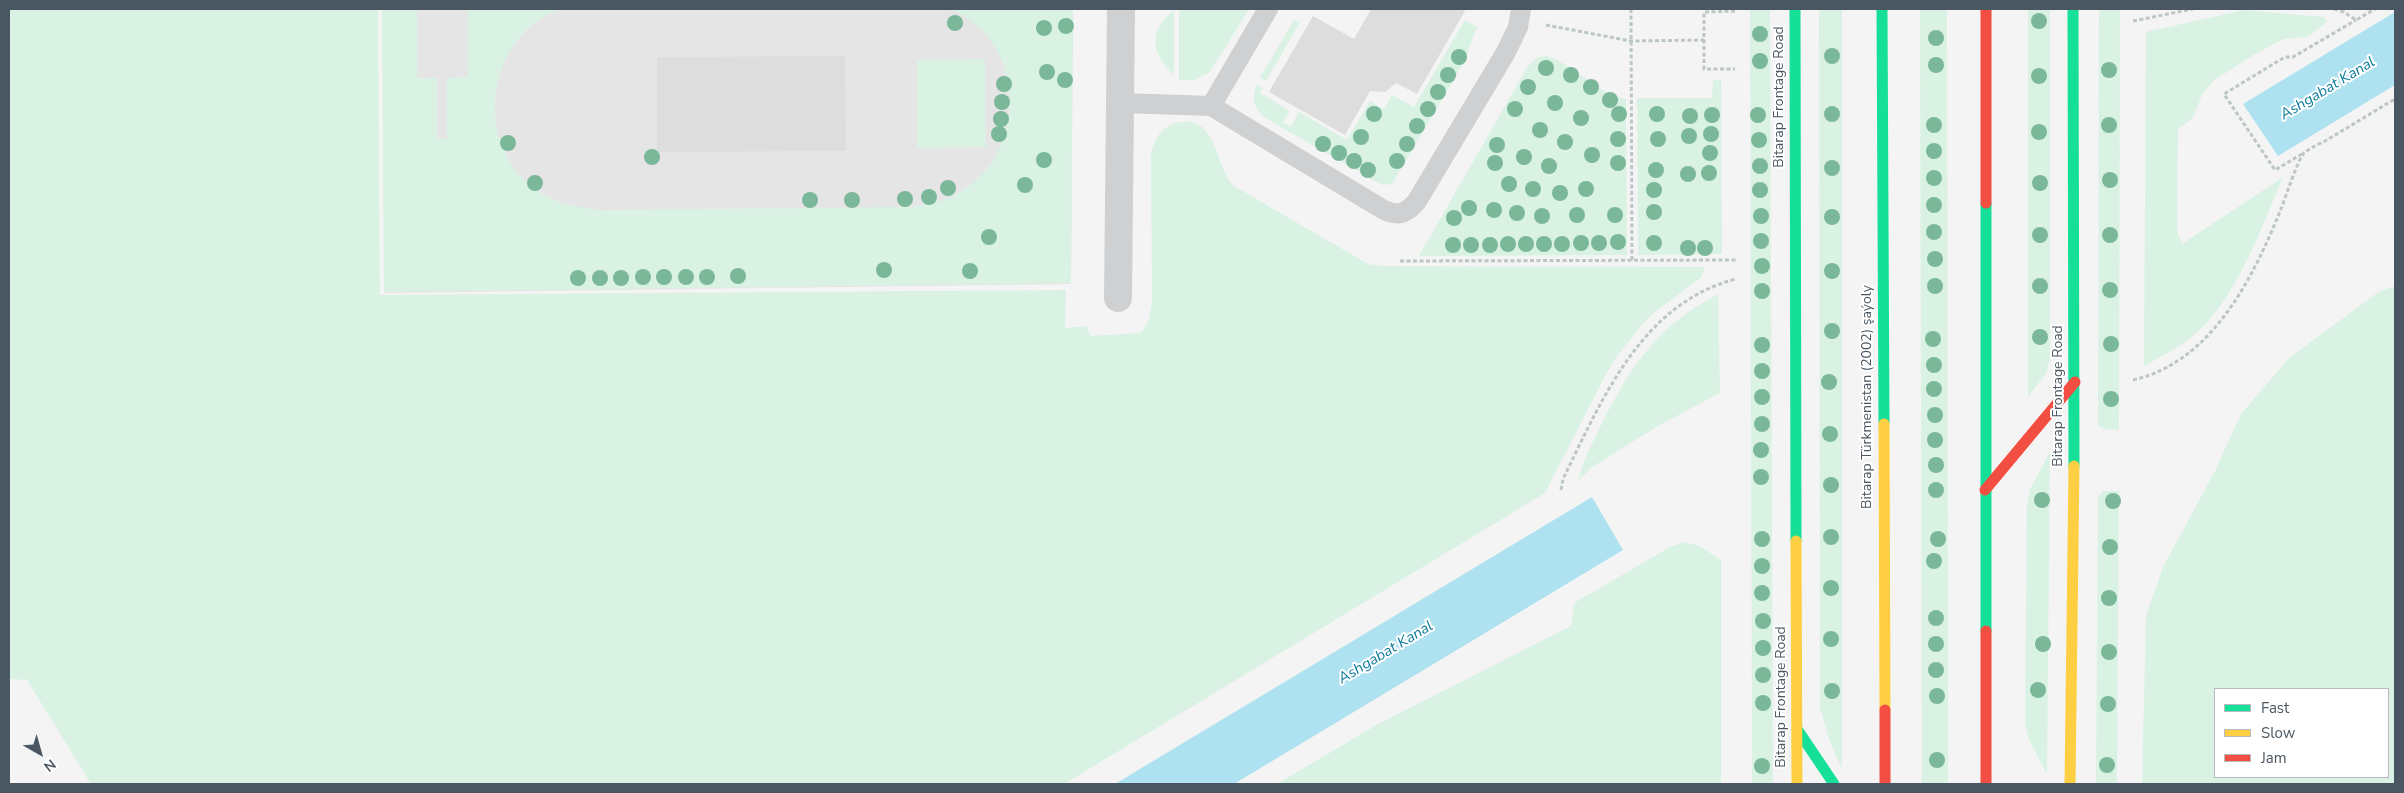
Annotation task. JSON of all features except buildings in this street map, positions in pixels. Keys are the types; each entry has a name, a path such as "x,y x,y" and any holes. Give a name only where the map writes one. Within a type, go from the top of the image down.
{"main road":[{"name":"Bitarap Frontage Road","path":"1795,9 1797,784"},
{"name":"Bitarap Türkmenistan (2002) şaýoly","path":"1882,9 1884,784"},
{"path":"1986,9 1986,784"},
{"name":"Bitarap Frontage Road","path":"2070,784 2075,382 2073,9"},
{"path":"1985,490 2075,382"},
{"path":"1797,729 1834,784"},
{"path":"1986,762 1997,773"}],"street":[{"path":"1118,298 1121,9"}],"lane":[{"path":"1210,106 1268,9"},
{"path":"1120,104 1210,106 1384,210 1393,214 1401,214 1410,210 1422,192 1506,52 1518,27 1520,13"}],"path":[{"path":"1631,9 1632,260"},
{"path":"2133,21 2193,9"},
{"path":"2334,9 2344,12 2356,20"},
{"path":"2375,9 2294,57 2285,57 2224,94 2275,170 2395,99"},
{"path":"1735,12 1704,12 1704,69 1735,69"},
{"path":"1520,13 1560,29 1631,41 1704,40"},
{"path":"2132,380 2148,376 2170,365 2194,348 2220,323 2244,287 2271,234 2302,154"},
{"path":"1400,261 1736,260"},
{"path":"1561,490 1563,479 1609,388 1644,339 1660,322 1687,300 1714,285 1736,279"}],"shaded area":[{"path":"382,9 1073,9 1071,284 384,293"}],"green space":[{"path":"9,9 378,9 380,295 1066,290 1065,328 1087,326 1090,336 1141,333 1149,320 1152,303 1151,154 1156,140 1164,129 1173,124 1188,122 1199,125 1207,132 1227,178 1234,186 1368,264 1382,266 1704,267 1702,277 1656,311 1640,327 1618,355 1604,378 1545,493 1064,784 91,784 27,680 9,679"},
{"path":"382,9 417,9 417,78 437,78 437,139 447,138 447,78 468,77 468,9 561,9 536,22 517,41 503,65 496,91 496,118 502,145 515,169 535,189 565,204 599,210 907,207 924,205 951,197 971,184 988,167 1000,148 1007,126 1010,103 1008,80 1000,57 988,37 976,25 952,9 1073,9 1071,283 384,292"},
{"path":"1179,9 1249,9 1210,72 1195,80 1179,80"},
{"path":"1750,9 1770,9 1773,784 1752,784"},
{"path":"1819,9 1842,9 1842,769 1829,739 1820,708"},
{"path":"1920,9 1947,9 1948,784 1922,784"},
{"path":"2028,9 2050,9 2050,359 2046,373 2028,397"},
{"path":"2099,9 2120,9 2119,430 2105,429 2098,426"},
{"path":"1174,10 1174,75 1160,59 1155,42 1159,26"},
{"path":"2244,10 2324,17 2327,22 2308,37 2284,39 2255,54 2213,81 2202,95 2193,118 2178,129 2177,231 2182,244 2283,177 2245,264 2220,306 2206,324 2190,338 2144,366 2146,32"},
{"path":"1294,20 1300,22 1266,81 1260,78"},
{"path":"1465,20 1477,27 1463,64 1392,184 1382,185 1265,118 1254,103 1257,84 1263,88 1260,93 1290,111 1283,122 1291,127 1299,112 1347,140 1370,101 1384,109 1392,95 1414,107"},
{"path":"1546,56 1556,59 1610,95 1626,99 1627,255 1419,256 1528,66 1538,57"},
{"path":"985,59 986,147 917,148 917,60"},
{"path":"1713,80 1721,80 1722,254 1638,255 1637,98 1712,98"},
{"path":"2395,286 2395,784 2142,784 2146,616 2163,567 2215,471 2241,414 2289,358 2380,291"},
{"path":"1718,294 1720,393 1656,427 1591,468 1578,481 1603,421 1625,381 1637,364 1664,332 1680,318"},
{"path":"2050,452 2047,774 2029,740 2025,724 2027,506 2030,489"},
{"path":"2103,491 2119,491 2117,784 2096,784 2098,497"},
{"path":"1685,542 1699,546 1721,560 1721,784 1277,784 1378,724 1571,626 1574,603 1670,547"}],"water":[{"name":"Ashgabat Kanal","path":"2395,12 2395,85 2278,156 2243,104"},
{"name":"Ashgabat Kanal","path":"1592,497 1623,550 1234,784 1115,784"}],"traffic: fast":[{"path":"1795,9 1796,541"},
{"path":"1882,9 1884,424"},
{"path":"2073,9 2074,466"},
{"path":"1986,203 1986,631"},
{"path":"1797,729 1834,784"}],"traffic: slow":[{"path":"1884,424 1885,710"},
{"path":"2070,784 2074,466"},
{"path":"1796,541 1797,784"}],"traffic: jam":[{"path":"1986,9 1986,203"},
{"path":"1985,490 2075,382"},
{"path":"1986,631 1986,784"},
{"path":"1885,710 1885,784"}]}
